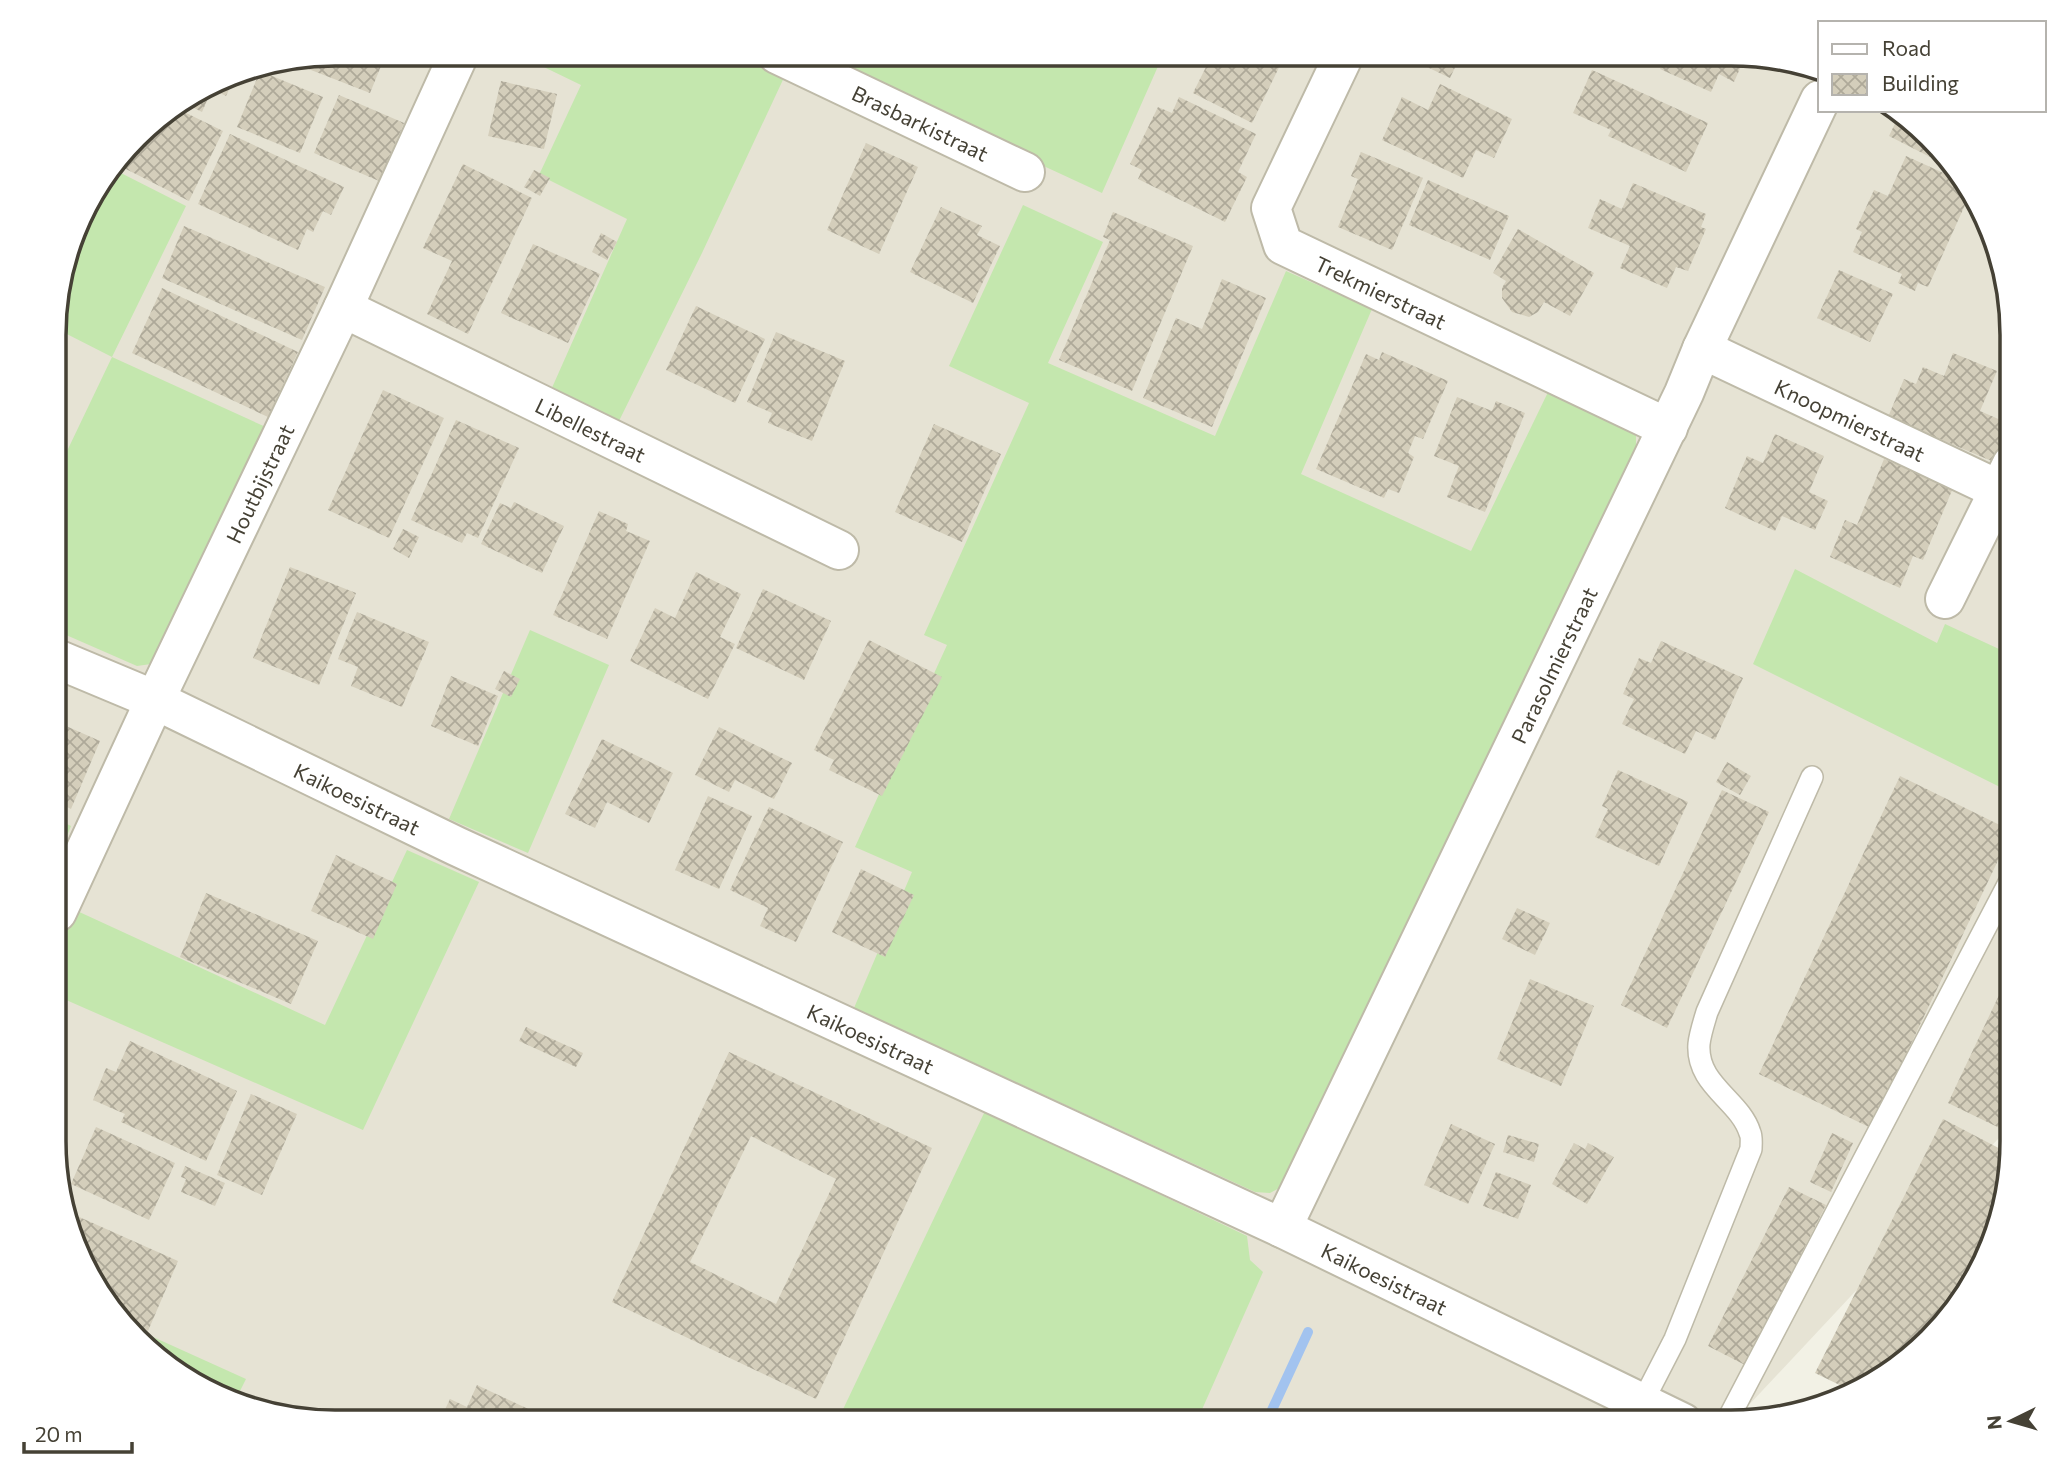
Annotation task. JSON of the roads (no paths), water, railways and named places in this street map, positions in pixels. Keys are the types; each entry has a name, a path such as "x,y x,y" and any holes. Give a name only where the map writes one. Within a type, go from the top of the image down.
{"street":[{"name":"Houtbijstraat","path":"66,893 343,308 454,66"},
{"name":"Brasbarkistraat","path":"802,66 1025,172"},
{"name":"Trekmierstraat","path":"1339,66 1271,208 1283,244 1668,428"},
{"name":"Parasolmierstraat","path":"1282,1228 1668,428 1702,349 1818,104"},
{"name":"Libellestraat","path":"343,308 839,550"},
{"name":"Knoopmierstraat","path":"1702,349 2000,474"},
{"name":"Knoopmierstraat","path":"1945,599 2000,489"},
{"name":"Kaikoesistraat","path":"66,663 155,700 456,846 1282,1228 1656,1410"}],"lane":[{"path":"1642,1403 1675,1339 1751,1149 1750,1133 1739,1114 1714,1086 1703,1068 1699,1045 1707,1012 1812,777"},
{"path":"1733,1410 2000,900"}],"waterway":[{"path":"1272,1410 1308,1332"}]}
